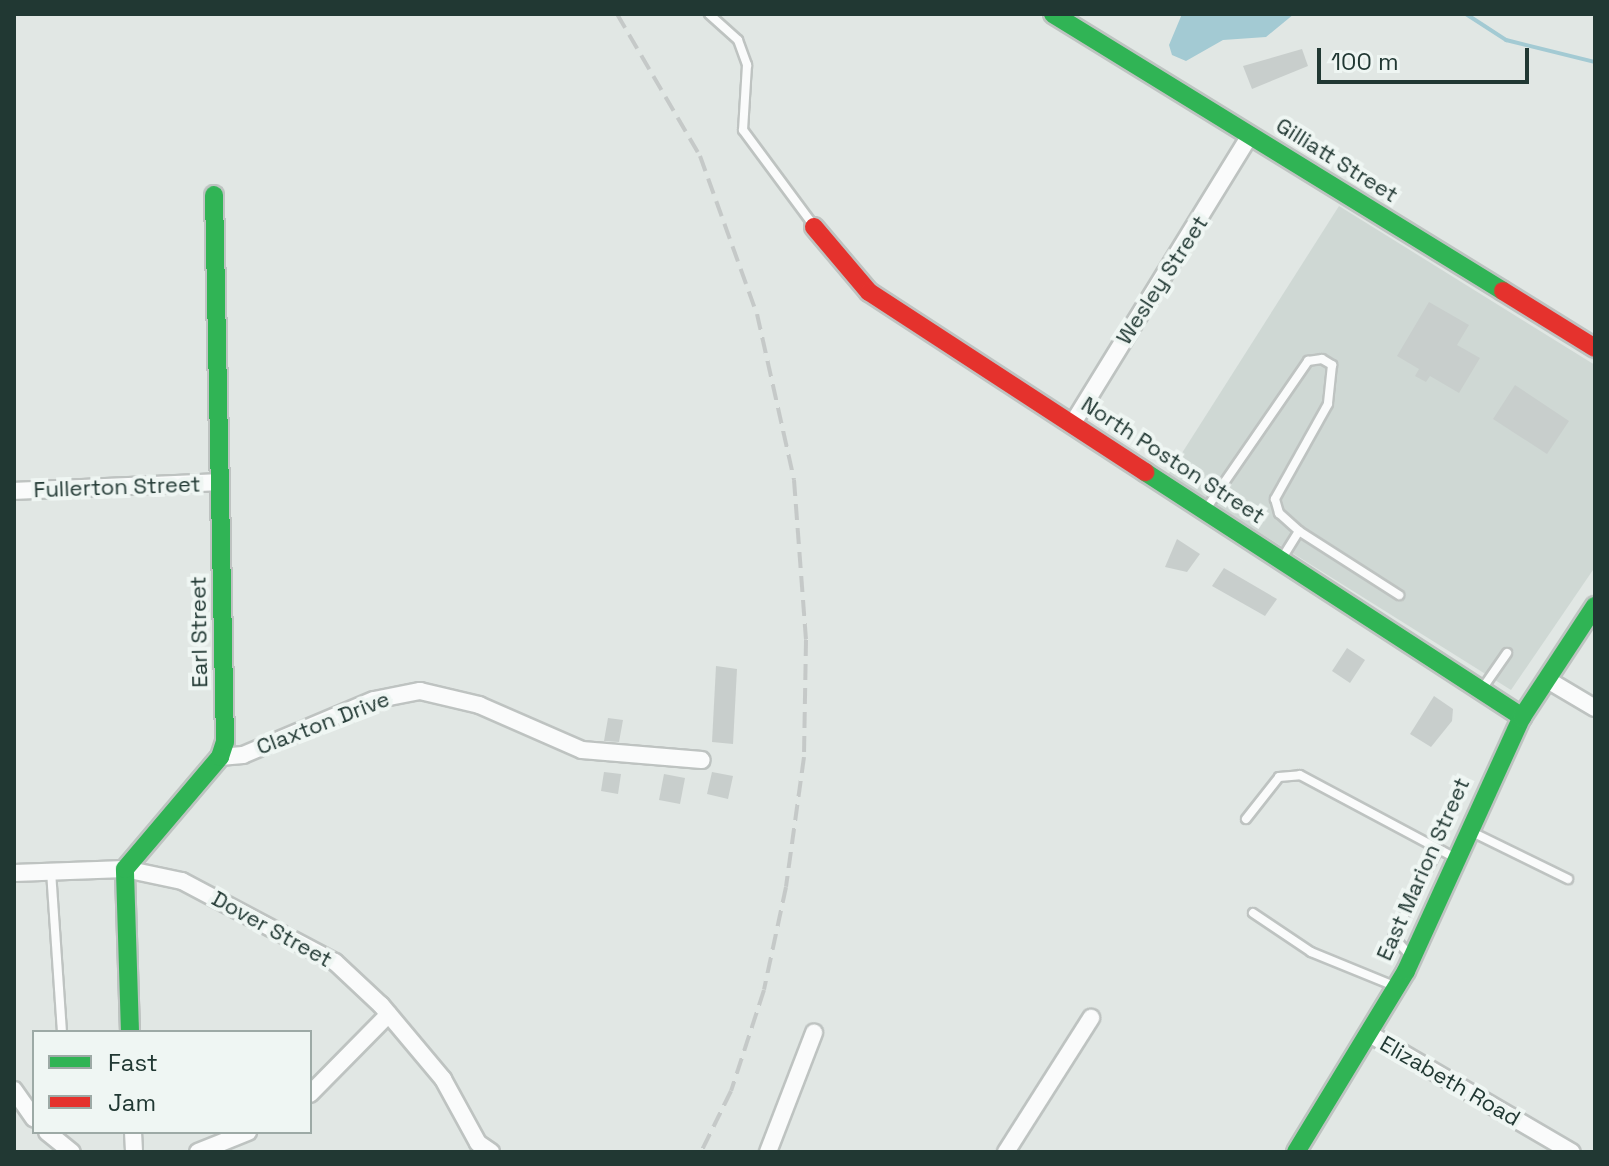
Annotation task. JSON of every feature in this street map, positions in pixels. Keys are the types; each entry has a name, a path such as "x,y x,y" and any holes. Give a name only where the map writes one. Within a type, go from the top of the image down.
{"street":[{"name":"Gilliatt Street","path":"1053,14 1595,348"},
{"name":"Wesley Street","path":"1073,423 1250,135"},
{"name":"Earl Street","path":"214,195 225,742 220,757"},
{"name":"North Poston Street","path":"814,227 869,292 1522,717"},
{"name":"Fullerton Street","path":"14,491 220,482"},
{"name":"East Marion Street","path":"1296,1152 1413,957 1467,830 1522,717 1595,606"},
{"path":"1546,679 1595,708"},
{"name":"Claxton Drive","path":"220,757 243,755 374,700 420,691 479,705 582,750 702,760"},
{"path":"130,1030 125,869 220,757"},
{"name":"Dover Street","path":"14,873 125,869 182,881 335,962 389,1014 443,1079 482,1149"},
{"path":"312,1092 389,1014"},
{"path":"1006,1152 1091,1018"},
{"path":"768,1152 814,1033"},
{"name":"Elizabeth Road","path":"1368,1033 1572,1152"},
{"path":"14,1090 32,1116"},
{"path":"50,1134 72,1152"},
{"path":"198,1152 243,1134"}],"lane":[{"path":"709,14 738,40 747,65 743,130 814,227"},
{"path":"1205,510 1308,361 1322,359 1332,365 1328,404 1275,499 1279,513 1299,531 1399,595"},
{"path":"1281,559 1299,531"},
{"path":"1481,690 1507,653"},
{"path":"1246,819 1279,777 1300,775 1457,858"},
{"path":"1467,830 1568,879"},
{"path":"1413,957 1393,937 1438,849"},
{"path":"51,871 62,1030"},
{"path":"1253,913 1311,952 1396,988"}],"shaded area":[{"path":"1339,206 1595,365 1595,567 1511,690 1168,475"}],"water":[{"path":"1182,14 1294,14 1266,37 1223,40 1186,61 1172,55 1169,45"}],"building":[{"path":"1302,49 1308,66 1252,89 1243,66"},
{"path":"1429,302 1469,325 1457,345 1480,358 1459,393 1430,376 1426,382 1415,376 1419,369 1397,356"},
{"path":"1515,385 1569,421 1547,454 1493,419"},
{"path":"1177,539 1200,554 1187,572 1165,567"},
{"path":"1224,568 1277,599 1265,616 1212,586"},
{"path":"1347,648 1365,660 1350,683 1332,671"},
{"path":"716,666 737,669 733,744 712,742"},
{"path":"1434,696 1453,709 1452,721 1431,747 1410,734"},
{"path":"608,718 623,720 619,742 604,741"},
{"path":"604,772 621,774 618,794 601,791"},
{"path":"712,772 733,776 728,799 707,794"},
{"path":"664,774 685,778 680,804 659,800"}],"waterway":[{"path":"1466,14 1506,40 1595,62"}],"railway":[{"path":"617,14 700,156 757,314 794,480 806,640 804,757 786,887 764,990 731,1091 701,1152"}],"traffic: fast":[{"path":"1053,14 1503,291"},
{"path":"130,1030 125,869 220,757 225,742 214,195"},
{"path":"1145,472 1522,717"},
{"path":"1296,1152 1406,971 1522,717 1595,606"}],"traffic: jam":[{"path":"814,227 869,292 1145,472"},
{"path":"1503,291 1595,348"}]}
